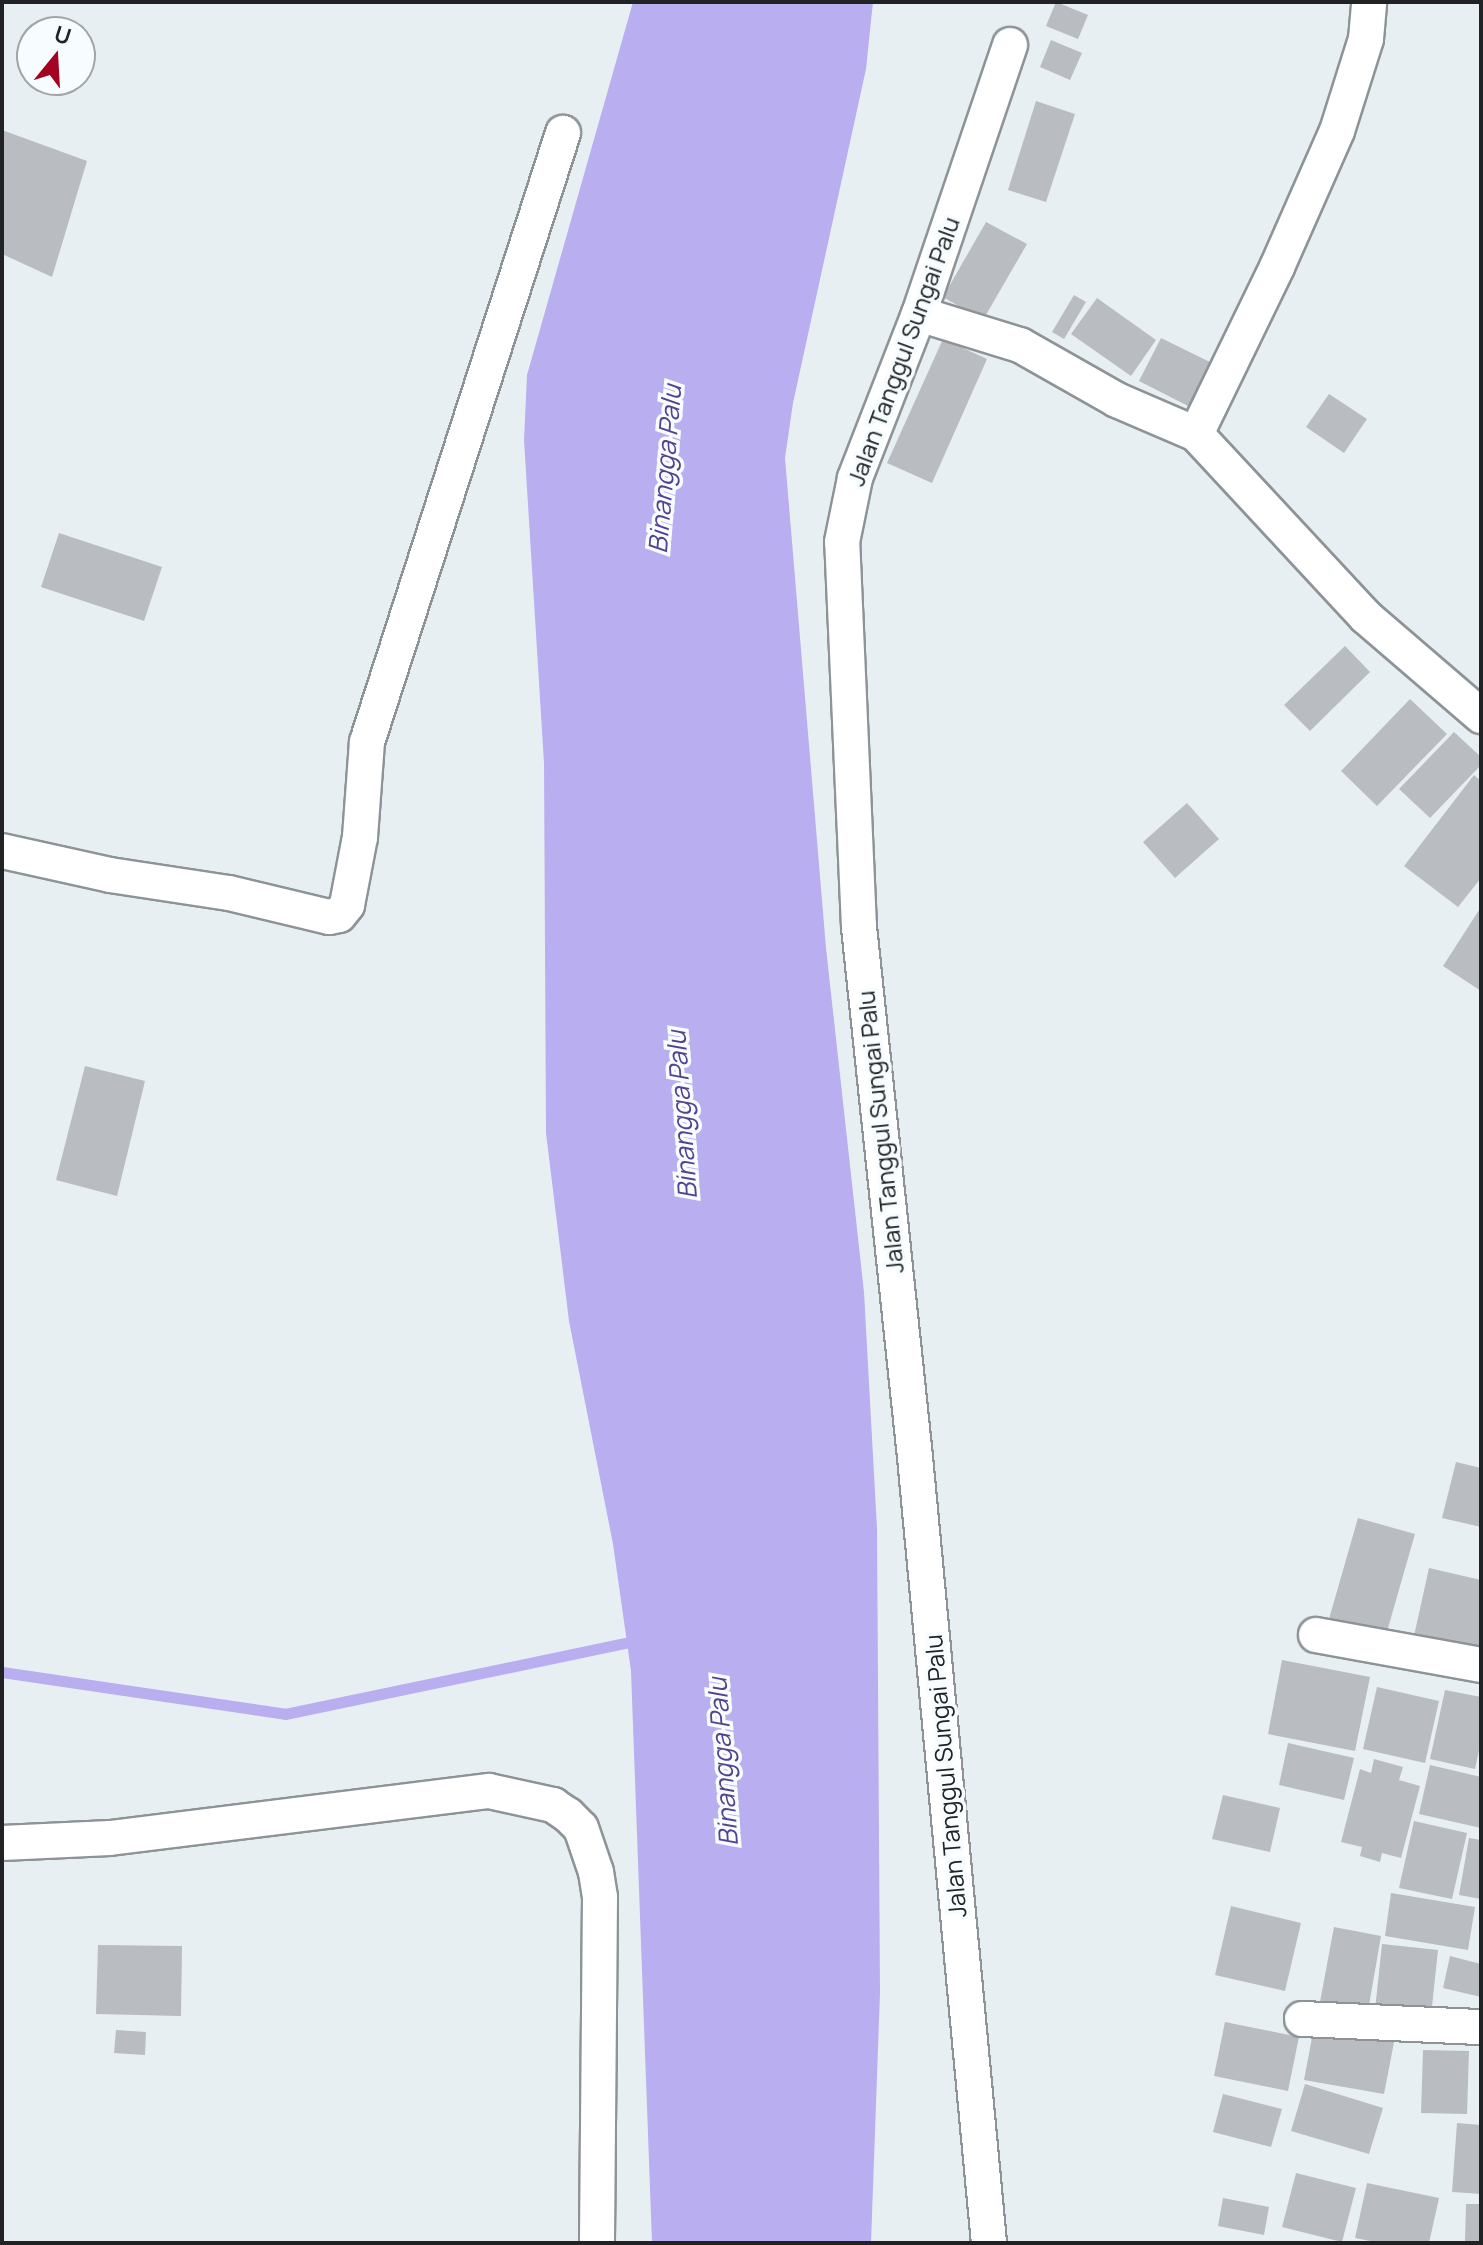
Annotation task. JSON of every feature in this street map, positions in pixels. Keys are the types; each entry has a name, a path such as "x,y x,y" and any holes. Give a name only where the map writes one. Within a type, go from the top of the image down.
{"street":[{"path":"1196,434 1277,267 1337,131 1366,39 1369,2"},
{"name":"Jalan Tanggul Sungai Palu","path":"989,2243 916,1473 859,927 842,542 855,478 919,314 1010,45"},
{"path":"2,851 110,875 229,893 329,917 339,915 350,893 360,837 367,742 563,133"},
{"path":"919,314 1020,345 1117,400 1196,434 1366,617 1473,697"},
{"path":"1316,1635 1481,1665"},
{"path":"2,1843 125,1837 489,1791 553,1805 581,1828 596,1872 600,1897 597,2243"},
{"path":"1302,2019 1481,2027"}],"water":[{"name":"Binangga Palu","path":"633,2 873,2 866,69 793,403 785,458 826,948 864,1292 877,1528 880,1993 871,2243 652,2243 631,1671 613,1544 569,1321 546,1133 544,763 524,440 527,375"}],"building":[{"path":"1056,2 1088,15 1078,39 1046,26"},
{"path":"1051,40 1082,53 1070,80 1040,67"},
{"path":"1036,101 1075,114 1046,202 1008,190"},
{"path":"2,130 87,161 52,277 2,254"},
{"path":"986,222 1027,244 983,320 943,297"},
{"path":"1074,295 1086,302 1064,339 1052,332"},
{"path":"1097,298 1156,340 1131,376 1071,334"},
{"path":"1161,338 1216,365 1194,409 1139,381"},
{"path":"943,339 987,359 932,483 887,463"},
{"path":"1329,394 1367,419 1344,453 1306,427"},
{"path":"59,533 162,567 144,621 41,587"},
{"path":"1345,646 1370,672 1310,731 1284,705"},
{"path":"1410,699 1447,734 1377,806 1341,771"},
{"path":"1454,732 1481,757 1481,765 1430,818 1399,789"},
{"path":"1474,775 1481,781 1481,878 1458,907 1404,866"},
{"path":"1187,803 1219,839 1175,878 1143,842"},
{"path":"1481,907 1481,991 1443,966"},
{"path":"85,1066 145,1081 117,1196 56,1180"},
{"path":"1456,1462 1481,1468 1481,1527 1442,1518"},
{"path":"1358,1518 1415,1534 1386,1635 1329,1619"},
{"path":"1429,1568 1481,1580 1481,1650 1414,1636"},
{"path":"1282,1660 1370,1677 1355,1751 1268,1734"},
{"path":"1377,1687 1439,1701 1425,1763 1363,1749"},
{"path":"1445,1690 1481,1697 1481,1741 1475,1769 1430,1759"},
{"path":"1288,1743 1354,1758 1344,1800 1279,1785"},
{"path":"1374,1759 1403,1767 1399,1780 1420,1786 1401,1858 1382,1853 1380,1862 1360,1856 1362,1847 1341,1842 1360,1769 1371,1773"},
{"path":"1430,1765 1481,1777 1481,1828 1419,1814"},
{"path":"1223,1795 1280,1808 1270,1852 1212,1839"},
{"path":"1414,1821 1467,1833 1452,1899 1399,1888"},
{"path":"1469,1838 1481,1840 1481,1899 1459,1895"},
{"path":"1391,1893 1475,1907 1468,1950 1385,1936"},
{"path":"1231,1906 1301,1923 1285,1991 1215,1975"},
{"path":"1334,1927 1381,1936 1368,2011 1320,2002"},
{"path":"1382,1944 1438,1950 1431,2016 1375,2010"},
{"path":"98,1945 182,1946 181,2016 96,2014"},
{"path":"1450,1956 1481,1964 1481,1997 1443,1988"},
{"path":"1225,2022 1299,2037 1288,2091 1214,2076"},
{"path":"1315,2022 1395,2037 1384,2094 1304,2080"},
{"path":"116,2030 146,2032 145,2055 114,2053"},
{"path":"1423,2050 1469,2051 1467,2114 1421,2113"},
{"path":"1305,2084 1383,2108 1369,2154 1291,2131"},
{"path":"1223,2094 1282,2109 1271,2147 1213,2132"},
{"path":"1457,2123 1481,2125 1481,2194 1452,2192"},
{"path":"1296,2173 1356,2188 1342,2242 1282,2227"},
{"path":"1367,2183 1439,2198 1429,2243 1380,2243 1355,2238"},
{"path":"1223,2198 1269,2207 1264,2235 1218,2226"},
{"path":"1466,2204 1481,2204 1481,2241 1465,2241"}],"waterway":[{"path":"2,1672 285,1714 643,1639"}]}
